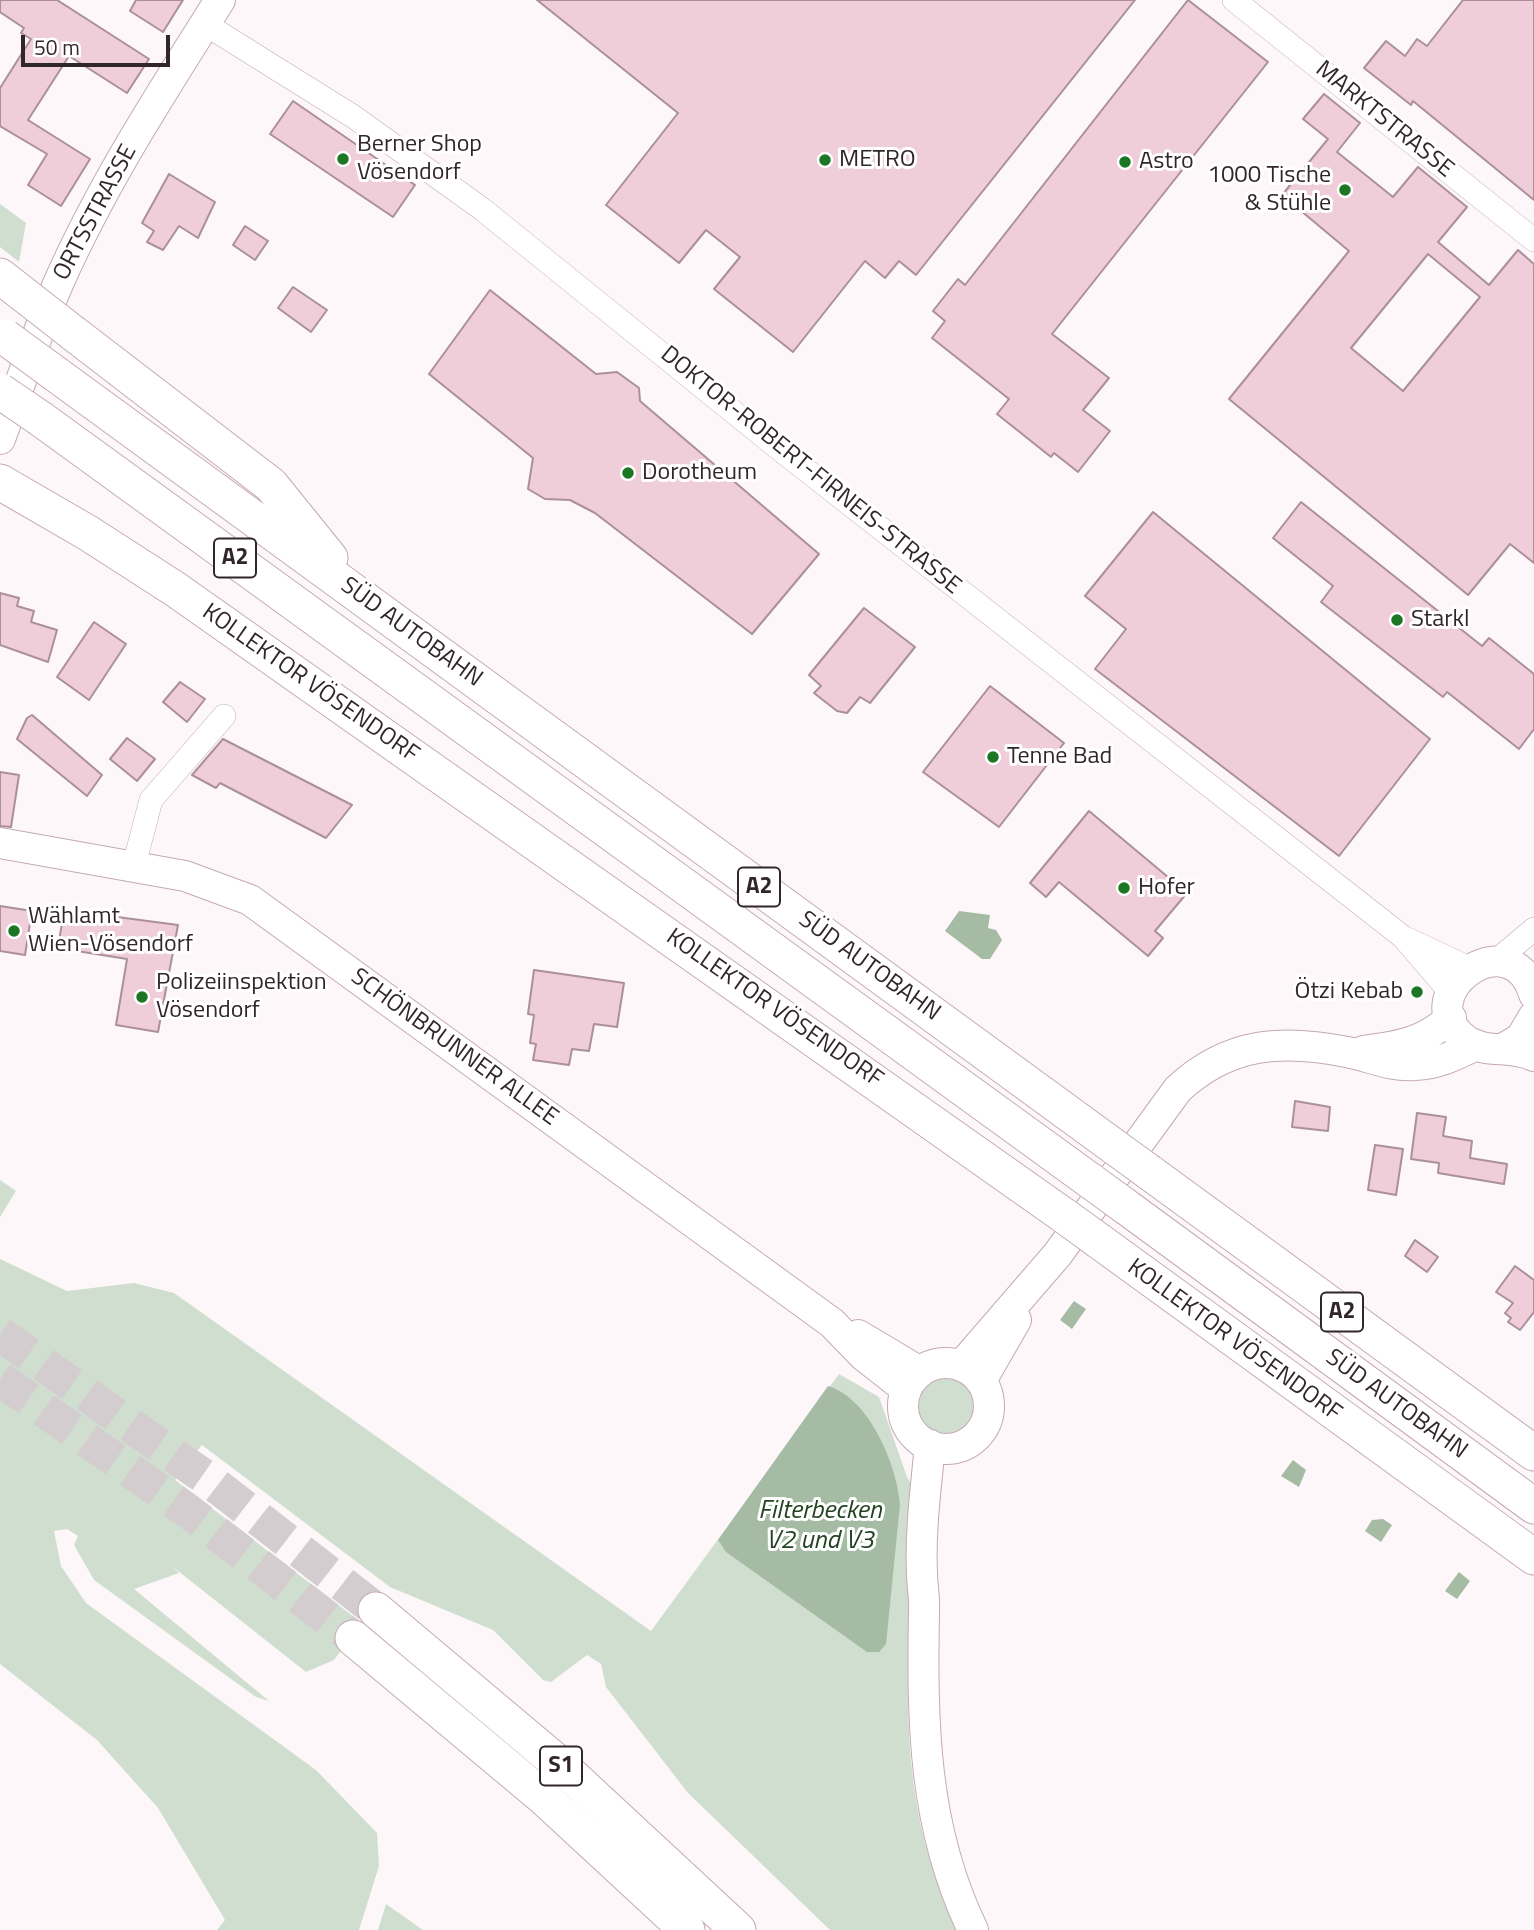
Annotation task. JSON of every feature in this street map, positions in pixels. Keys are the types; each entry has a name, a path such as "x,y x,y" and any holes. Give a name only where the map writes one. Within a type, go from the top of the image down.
{"highway":[{"path":"12,285 271,485 361,596"},
{"name":"SÜD AUTOBAHN","path":"3,335 1534,1453"},
{"name":"SÜD AUTOBAHN","path":"0,391 1125,1206 1534,1506"},
{"name":"KOLLEKTOR VÖSENDORF","path":"5,488 175,589 1066,1217 1534,1557"},
{"name":"S1","path":"376,1610 559,1765 738,1930"},
{"name":"S1","path":"353,1638 542,1796 687,1930"}],"main road":[{"name":"ORTSSTRASSE","path":"0,439 58,285 78,242 141,127 212,12"},
{"name":"SCHÖNBRUNNER ALLEE","path":"0,843 134,865 209,883 250,900 832,1323 864,1356 913,1380"},
{"path":"1349,1052 1414,1043 1426,1038 1483,965 1516,968 1532,979"},
{"path":"1451,1006 1464,1038 1476,1045 1506,1047 1534,1056"},
{"path":"1506,1047 1527,1031 1534,1016"},
{"path":"971,1374 1178,1088 1198,1070 1224,1056 1260,1046 1293,1045 1416,1065 1436,1063 1476,1045"},
{"path":"942,1363 971,1374 988,1399 984,1424 967,1444 941,1447 921,1441 908,1426 903,1409 913,1380 942,1363"},
{"path":"941,1447 924,1608 922,1701 927,1773 943,1850 973,1930"}],"street":[{"name":"MARKTSTRASSE","path":"1234,0 1534,240"},
{"name":"DOKTOR-ROBERT-FIRNEIS-STRASSE","path":"212,12 482,209 778,448 1403,937 1451,1006"},
{"path":"134,865 151,800 224,716"},
{"path":"1483,965 1534,929"},
{"name":"DOKTOR-ROBERT-FIRNEIS-STRASSE","path":"1403,937 1483,965"}],"shaded area":[{"path":"0,204 26,223 19,262 0,247"},
{"path":"0,1180 16,1191 0,1217"},
{"path":"0,1259 67,1291 134,1283 174,1293 651,1631 839,1374 879,1397 907,1477 917,1493 908,1660 912,1771 921,1826 936,1879 959,1930 830,1930 688,1793 606,1687 601,1664 587,1655 551,1682 543,1680 493,1630 390,1587 202,1445 175,1480 362,1623 334,1660 306,1672 173,1567 179,1573 134,1589 269,1701 256,1697 94,1580 74,1545 78,1536 67,1529 54,1531 61,1566 86,1603 316,1770 377,1833 379,1866 359,1930 217,1930 225,1920 158,1808 97,1740 0,1664"},
{"path":"946,1373 964,1379 972,1387 978,1405 972,1423 964,1431 946,1437 928,1431 920,1423 914,1405 920,1387 928,1379"},
{"path":"386,1904 423,1930 378,1930"}],"water":[{"path":"959,911 990,915 988,928 996,930 1002,940 990,959 982,959 945,931"},
{"path":"1074,1301 1086,1309 1072,1329 1060,1320"},
{"name":"Filterbecken V2 und V3","path":"828,1386 843,1393 868,1418 887,1453 898,1488 900,1504 886,1644 879,1652 867,1652 726,1552 718,1540"},
{"path":"1293,1460 1306,1470 1299,1487 1281,1476"},
{"path":"1383,1519 1392,1525 1381,1542 1365,1531 1372,1520"},
{"path":"1459,1572 1470,1581 1457,1599 1445,1591"}],"building":[{"path":"0,0 57,0 149,59 127,93 69,56 28,120 90,159 61,206 28,185 47,154 0,126 0,88 31,39 21,33 24,28 0,12"},
{"path":"136,0 183,0 163,32 130,11"},
{"name":"METRO","path":"537,0 1135,0 916,275 899,261 885,278 865,261 793,352 714,289 740,257 706,230 679,263 606,205 678,113"},
{"name":"Astro","path":"1188,0 1268,62 1052,334 1109,378 1083,410 1110,431 1078,472 1054,453 1051,457 997,414 1009,399 932,338 945,321 933,311 958,279 965,285"},
{"path":"1463,0 1534,0 1534,200 1413,101 1411,105 1364,68 1386,41 1405,56 1417,39 1427,46"},
{"path":"1324,94 1360,123 1337,152 1393,197 1418,167 1467,207 1438,242 1489,285 1518,250 1534,264 1534,563 1510,544 1468,595 1229,399 1349,251 1282,195 1328,139 1303,119","holes":["1428,254 1480,297 1403,391 1351,348"]},
{"name":"Berner Shop Vösendorf","path":"293,101 415,185 393,217 270,134"},
{"path":"169,174 215,202 198,238 179,226 163,250 147,242 154,231 142,223"},
{"path":"245,226 268,241 255,260 233,245"},
{"path":"293,287 327,310 311,332 278,308"},
{"name":"Dorotheum","path":"490,290 596,374 617,372 639,388 640,401 819,554 752,634 595,513 570,500 545,499 528,489 533,458 429,374"},
{"name":"Starkl","path":"1301,502 1482,646 1489,638 1534,674 1534,729 1519,749 1447,692 1443,697 1321,602 1333,586 1273,538"},
{"path":"1153,512 1430,739 1339,856 1095,669 1126,629 1085,596"},
{"path":"0,593 19,598 17,606 34,611 31,622 57,630 48,662 0,645"},
{"path":"864,608 915,647 870,703 860,697 847,713 837,711 814,693 821,686 809,675"},
{"path":"94,622 126,644 89,700 57,677"},
{"path":"180,682 205,699 187,722 163,702"},
{"name":"Tenne Bad","path":"990,686 1064,743 999,827 923,772"},
{"path":"32,715 102,775 87,796 17,739 27,718"},
{"path":"127,738 155,759 137,781 110,759"},
{"path":"223,739 352,805 326,838 220,783 216,788 192,775"},
{"path":"0,772 19,775 11,827 0,826"},
{"name":"Hofer","path":"1089,811 1187,893 1155,931 1163,938 1148,956 1059,882 1046,897 1030,883"},
{"name":"Wählamt Wien-Vösendorf","path":"0,906 32,911 25,955 0,951"},
{"name":"Polizeiinspektion Vösendorf","path":"64,910 178,925 158,1032 116,1025 127,959 58,948"},
{"path":"534,970 624,983 617,1027 594,1024 589,1051 572,1049 569,1065 533,1060 536,1044 530,1043 534,1015 528,1014"},
{"path":"1295,1101 1330,1107 1328,1131 1292,1127"},
{"path":"1417,1113 1446,1117 1443,1136 1472,1141 1470,1158 1507,1164 1504,1184 1438,1173 1439,1163 1411,1159"},
{"path":"1375,1145 1403,1149 1396,1195 1368,1190"},
{"path":"1415,1240 1438,1257 1427,1272 1405,1256"},
{"path":"1515,1266 1534,1280 1534,1312 1520,1330 1508,1322 1511,1318 1505,1313 1513,1303 1496,1292"}],"tunnel":[{"path":"0,1334 209,1480 376,1610"},
{"path":"0,1379 188,1511 353,1638"}],"place":[{"name":"Berner Shop Vösendorf","path":"343,159"},
{"name":"METRO","path":"825,160"},
{"name":"Astro","path":"1125,162"},
{"name":"1000 Tische & Stühle","path":"1345,190"},
{"name":"Dorotheum","path":"628,473"},
{"name":"Starkl","path":"1397,620"},
{"name":"Tenne Bad","path":"993,757"},
{"name":"Hofer","path":"1124,888"},
{"name":"Wählamt Wien-Vösendorf","path":"14,931"},
{"name":"Ötzi Kebab","path":"1417,992"},
{"name":"Polizeiinspektion Vösendorf","path":"142,997"}]}
